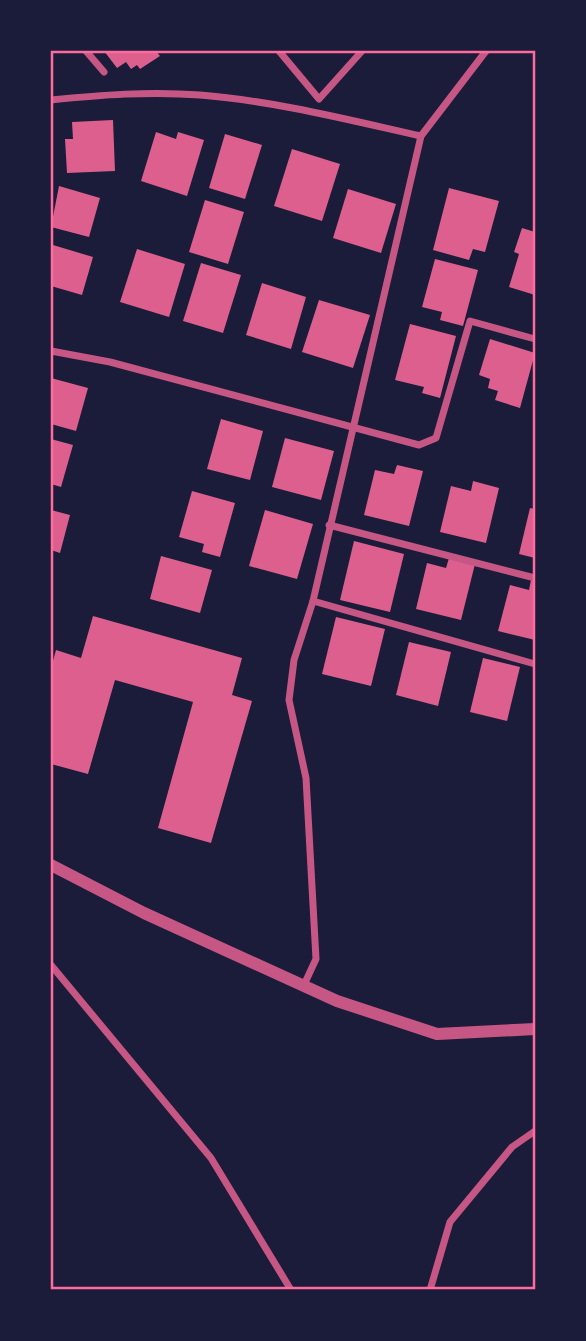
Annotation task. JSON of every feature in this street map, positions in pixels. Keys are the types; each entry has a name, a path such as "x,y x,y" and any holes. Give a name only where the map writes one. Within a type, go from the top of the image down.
{"street":[{"path":"86,51 104,72"},
{"path":"279,51 319,99 362,51"},
{"path":"302,988 316,958 306,778 289,700 294,660 313,601 422,136 486,51"},
{"path":"51,100 115,93 200,95 299,109 422,136"},
{"path":"51,351 136,369 419,445 436,438 470,321 535,340"},
{"path":"329,524 535,578"},
{"path":"313,601 535,664"},
{"path":"51,865 302,988 437,1034 535,1030"},
{"path":"51,965 211,1158 291,1290"},
{"path":"430,1290 450,1222 512,1147 535,1131"}],"building":[{"path":"104,51 156,51 160,56 140,69 137,65 131,69 126,62 117,68"},
{"path":"113,120 115,171 67,173 65,139 73,139 72,122"},
{"path":"156,132 176,139 178,132 204,140 187,196 141,181"},
{"path":"225,134 262,145 245,199 209,188"},
{"path":"292,149 340,164 322,221 274,206"},
{"path":"59,186 100,198 89,237 51,227"},
{"path":"449,188 499,201 485,252 473,249 469,260 433,250"},
{"path":"348,189 396,204 381,253 333,238"},
{"path":"205,200 244,212 228,264 189,252"},
{"path":"522,228 535,232 535,295 509,287 519,254 514,252"},
{"path":"53,245 93,257 82,295 51,286"},
{"path":"137,249 185,264 169,317 120,302"},
{"path":"435,259 478,270 463,326 440,320 442,312 422,307"},
{"path":"201,263 241,275 223,333 183,321"},
{"path":"262,283 306,297 291,349 246,335"},
{"path":"319,300 370,315 353,368 302,352"},
{"path":"410,324 456,336 440,398 422,393 424,387 395,380"},
{"path":"490,339 535,353 520,408 495,400 498,391 488,388 490,379 479,375"},
{"path":"51,378 88,388 76,431 51,424"},
{"path":"221,419 263,431 250,480 207,469"},
{"path":"285,438 334,451 321,500 272,487"},
{"path":"51,439 73,445 61,487 51,484"},
{"path":"397,465 423,471 409,526 364,515 375,470 394,474"},
{"path":"473,481 499,488 486,543 440,532 451,486 471,491"},
{"path":"192,491 235,503 220,557 202,552 204,544 179,537"},
{"path":"530,508 535,509 535,558 519,554"},
{"path":"51,510 70,515 60,553 51,550"},
{"path":"265,510 313,524 297,579 249,566"},
{"path":"354,541 404,554 390,612 340,600"},
{"path":"161,556 212,570 200,613 150,599"},
{"path":"449,558 475,564 461,620 416,609 427,563 446,568"},
{"path":"531,580 535,581 535,640 498,631 510,585 529,590"},
{"path":"93,616 242,658 232,695 252,701 211,843 158,828 193,702 115,680 88,774 51,764 51,668 56,650 81,658"},
{"path":"336,617 385,629 371,686 322,674"},
{"path":"409,642 451,652 438,706 396,695"},
{"path":"483,658 520,667 507,721 470,712"}]}
